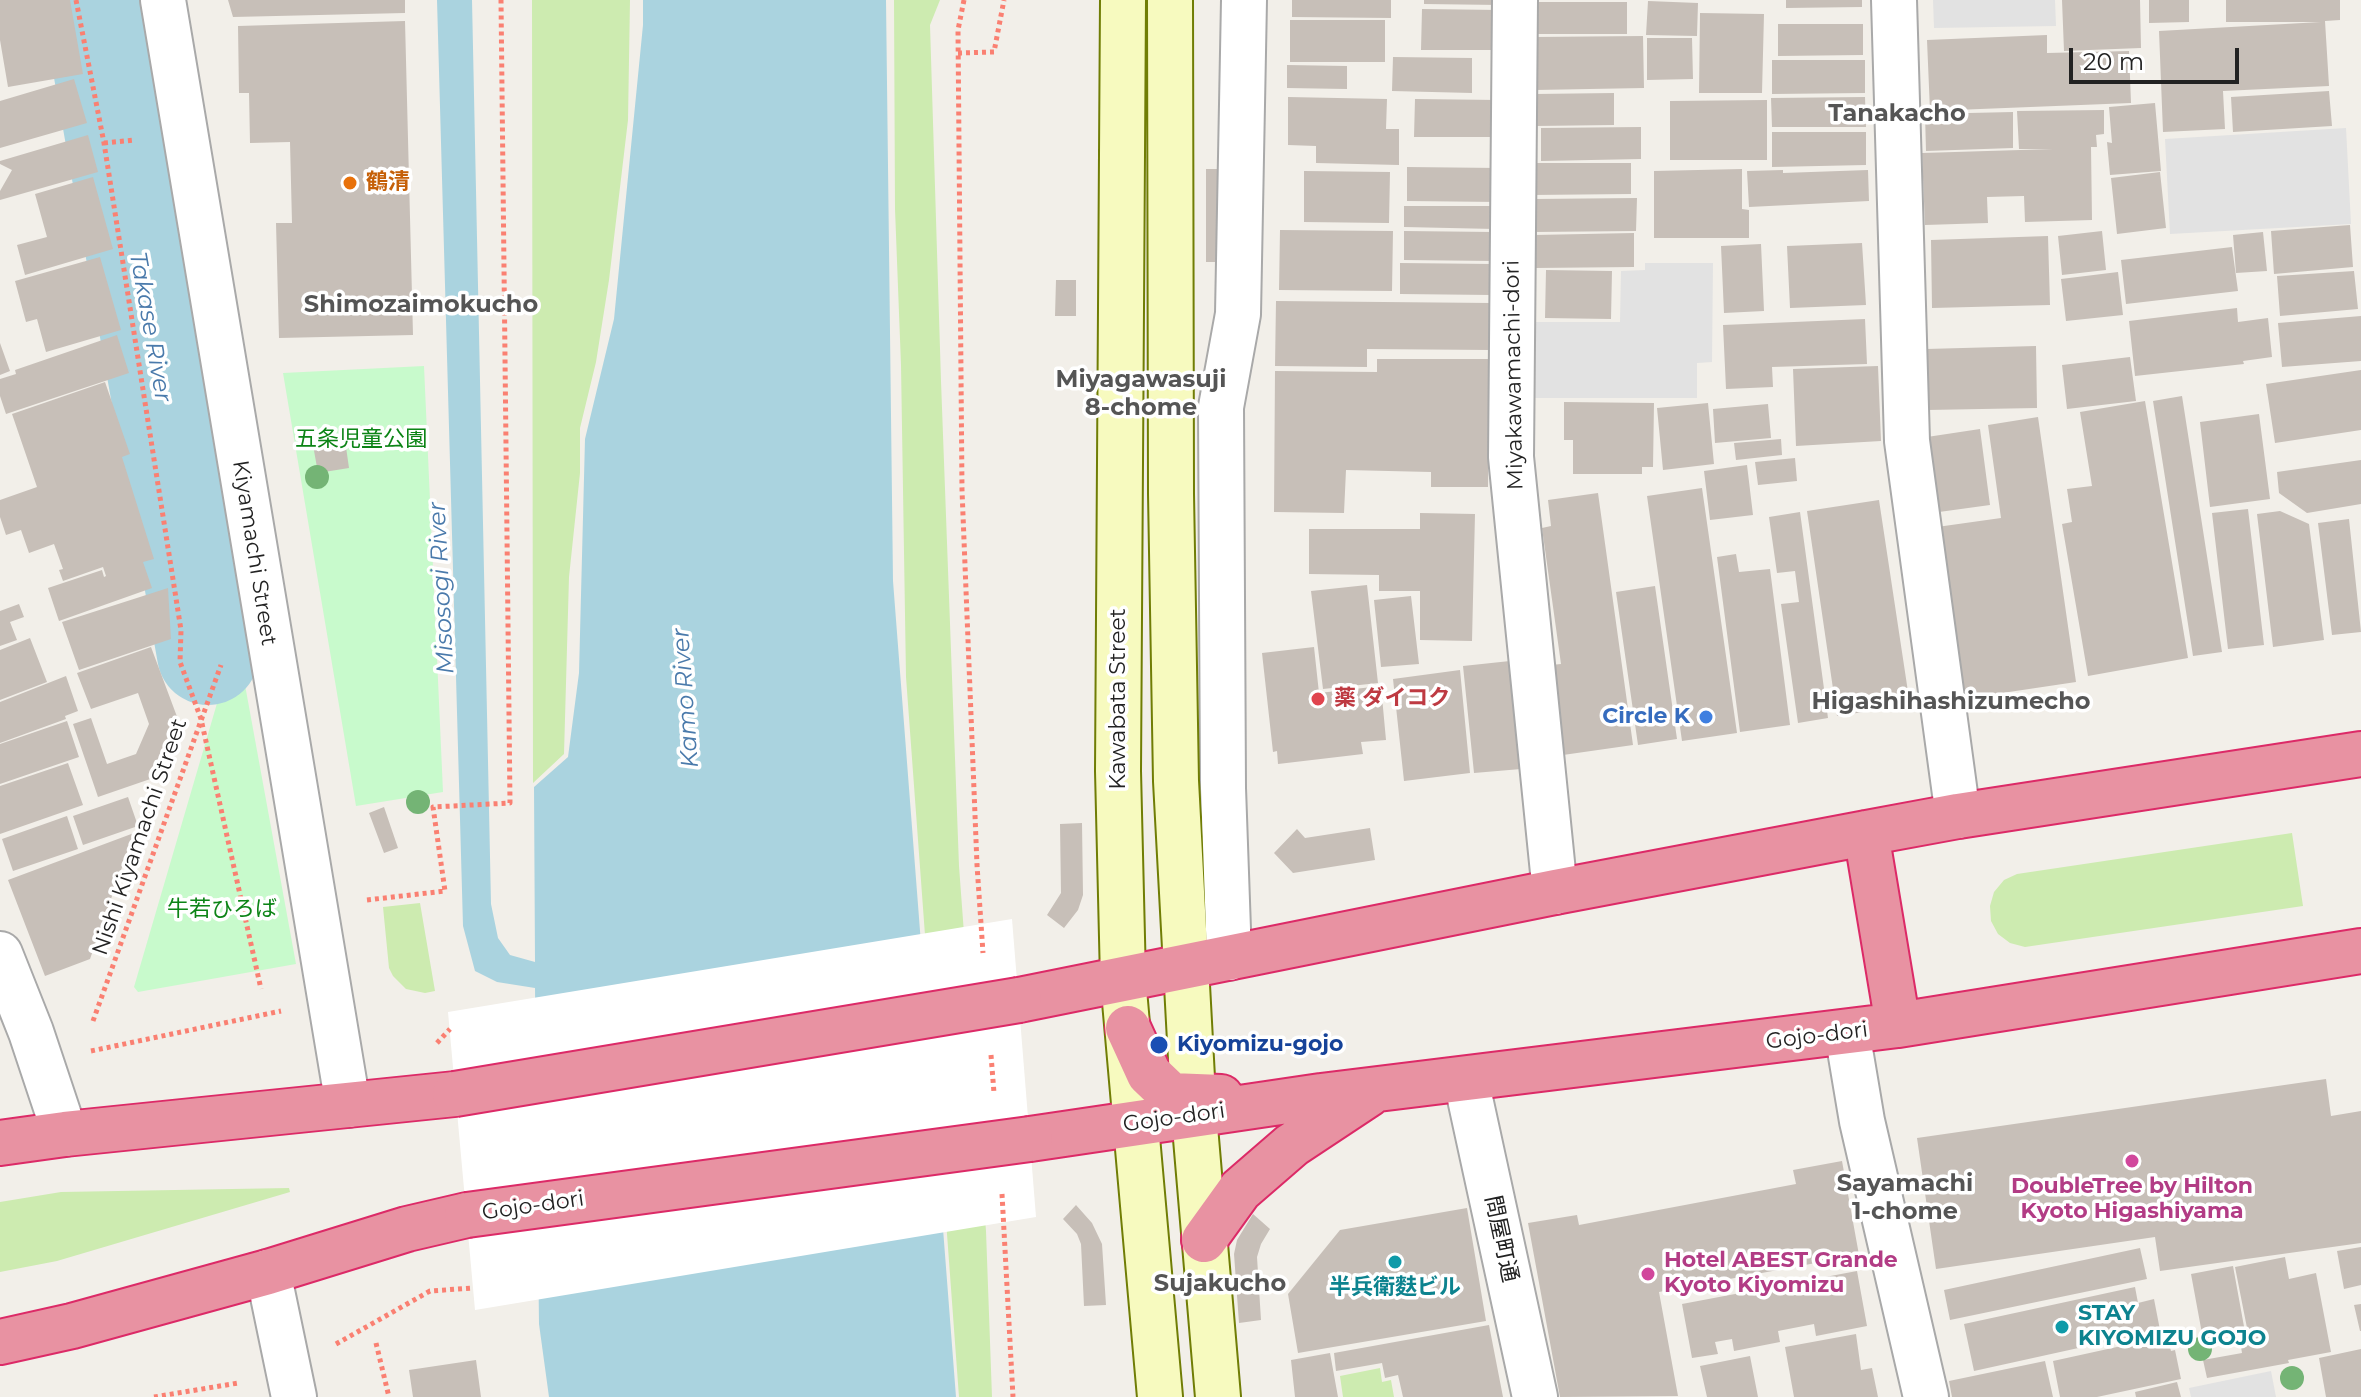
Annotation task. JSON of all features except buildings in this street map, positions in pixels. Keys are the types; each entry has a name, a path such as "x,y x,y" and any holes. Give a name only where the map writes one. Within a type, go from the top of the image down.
{"highway":[{"path":"0,1143 455,1094 1003,1002 1555,892 1958,816 2361,754"},
{"path":"1866,833 1898,1025"},
{"name":"Gojo-dori","path":"0,1342 72,1326 268,1272 407,1229 467,1215 1136,1123 1194,1105 1291,1101 1898,1025 2361,951"},
{"path":"1128,1028 1149,1074 1171,1095 1194,1105"},
{"path":"1204,1240 1240,1190 1292,1145 1374,1091"}],"street":[{"name":"Kiyamachi Street","path":"163,0 348,1105"},
{"name":"Kawabata Street","path":"1123,0 1118,771 1123,979 1160,1397"},
{"path":"1170,0 1171,510 1176,781 1194,1105 1218,1397"},
{"path":"1229,958 1223,788 1221,407 1238,314 1244,0"},
{"name":"Miyakawamachi-dori","path":"1515,0 1511,457 1555,892"},
{"path":"1894,0 1907,441 1958,816"},
{"path":"0,954 65,1134"},
{"path":"1847,1032 1862,1121 1926,1397"},
{"name":"問屋町通","path":"1466,1080 1535,1397"},
{"path":"268,1272 294,1397"}],"path":[{"name":"Nishi Kiyamachi Street","path":"76,0 104,143 181,630 180,662 201,719 93,1021"},
{"path":"360,900 445,891 433,807 510,803 501,0"},
{"path":"964,0 958,30 962,490 977,865 1003,1002 995,1098"},
{"path":"958,53 994,52 1004,0"},
{"path":"104,143 141,140"},
{"path":"201,719 261,989"},
{"path":"41,1061 330,1001"},
{"path":"433,1048 450,1029"},
{"path":"1002,1192 1013,1397"},
{"path":"376,1343 389,1397"}],"green space":[{"path":"532,0 630,0 628,120 609,280 596,362 580,428 580,473 569,577 564,754 533,783"},
{"path":"894,0 940,0 930,25 959,866 986,1231 992,1397 959,1397 906,677 895,209"},
{"name":"五条児童公園","path":"424,366 443,792 356,806 283,373"},
{"name":"牛若ひろば","path":"243,674 296,964 138,992 134,987 225,676"},
{"path":"2292,833 2303,906 2025,947 2010,943 1998,934 1991,921 1990,906 1994,892 2004,880 2017,874"},
{"path":"420,903 435,991 425,993 406,989 389,968 383,907"},
{"path":"289,1188 290,1192 57,1261 0,1272 0,1202 61,1192"},
{"path":"1380,1368 1382,1382 1391,1380 1394,1397 1343,1397 1340,1376"}],"shaded area":[{"path":"1933,0 2055,0 2056,26 1934,28"},
{"path":"2346,128 2351,224 2170,234 2165,139"},
{"path":"1645,263 1713,263 1712,362 1697,363 1697,398 1527,398 1528,322 1620,322 1621,271 1645,270"},
{"path":"2271,1371 2276,1397 2191,1397 2189,1388"}],"water":[{"name":"Kamo River","path":"437,0 472,0 491,904 498,938 510,955 535,962 534,787 568,757 579,673 585,439 614,319 643,0 886,0 893,581 956,1397 549,1397 539,1324 535,988 497,982 475,971 463,926"}],"pier":[{"path":"1012,919 1036,1217 475,1310 448,1012"}],"waterway":[{"name":"Takase River","path":"92,0 208,654"}],"place":[{"name":"鶴清","path":"350,183"},
{"name":"薬 ダイコク","path":"1318,699"},
{"name":"Circle K","path":"1706,717"},
{"name":"Kiyomizu-gojo","path":"1159,1045"},
{"name":"DoubleTree by Hilton Kyoto Higashiyama","path":"2132,1161"},
{"name":"半兵衛麩ビル","path":"1395,1262"},
{"name":"Hotel ABEST Grande Kyoto Kiyomizu","path":"1648,1274"},
{"name":"STAY KIYOMIZU GOJO","path":"2062,1327"}],"district":[{"name":"Tanakacho","path":"1897,114"},
{"name":"Shimozaimokucho","path":"421,305"},
{"name":"Miyagawasuji 8-chome","path":"1141,394"},
{"name":"Higashihashizumecho","path":"1951,702"},
{"name":"Sayamachi 1-chome","path":"1905,1198"},
{"name":"Sujakucho","path":"1220,1284"}],"water label":[{"name":"Misosogi River","path":"442,588"}]}
